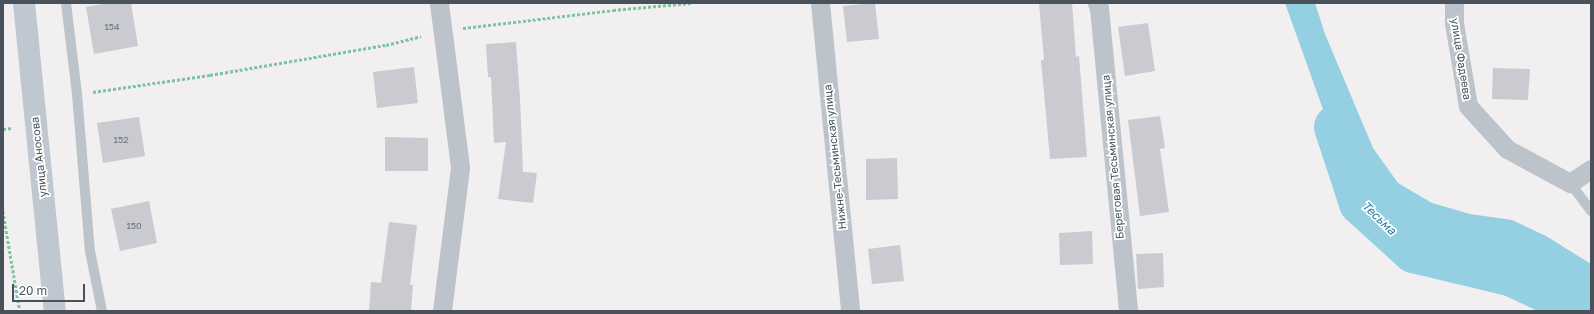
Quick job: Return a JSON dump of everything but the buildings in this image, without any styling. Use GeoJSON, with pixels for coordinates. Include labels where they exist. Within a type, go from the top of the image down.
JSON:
{"type":"FeatureCollection","features":[{"type":"Feature","properties":{"kind":"main road","name":"улица Аносова"},"geometry":{"type":"LineString","coordinates":[[24,3],[55,311]]}},
{"type":"Feature","properties":{"kind":"street"},"geometry":{"type":"LineString","coordinates":[[439,3],[460,168],[442,311]]}},
{"type":"Feature","properties":{"kind":"street","name":"Нижне-Тесьминская улица"},"geometry":{"type":"LineString","coordinates":[[820,3],[850,311]]}},
{"type":"Feature","properties":{"kind":"street","name":"Береговая Тесьминская улица"},"geometry":{"type":"LineString","coordinates":[[1097,3],[1099,8],[1128,311]]}},
{"type":"Feature","properties":{"kind":"street","name":"улица Фадеева"},"geometry":{"type":"LineString","coordinates":[[1454,3],[1454,23],[1468,106],[1508,150],[1570,183]]}},
{"type":"Feature","properties":{"kind":"street"},"geometry":{"type":"LineString","coordinates":[[1570,183],[1591,169]]}},
{"type":"Feature","properties":{"kind":"lane"},"geometry":{"type":"LineString","coordinates":[[66,3],[77,94],[90,251],[102,311]]}},
{"type":"Feature","properties":{"kind":"lane"},"geometry":{"type":"LineString","coordinates":[[1570,183],[1591,211]]}},
{"type":"Feature","properties":{"kind":"path"},"geometry":{"type":"LineString","coordinates":[[77,94],[210,75],[386,45],[443,30],[613,10],[691,3]]}},
{"type":"Feature","properties":{"kind":"path"},"geometry":{"type":"LineString","coordinates":[[3,211],[20,311]]}},
{"type":"Feature","properties":{"kind":"water"},"geometry":{"type":"Polygon","coordinates":[[[1285,3],[1315,3],[1325,34],[1373,148],[1398,183],[1432,203],[1470,214],[1512,220],[1546,236],[1591,264],[1591,310],[1517,278],[1460,259],[1424,258],[1381,222],[1360,193],[1339,154],[1285,3]]]}},
{"type":"Feature","properties":{"kind":"waterway","name":"Тесьма"},"geometry":{"type":"LineString","coordinates":[[1336,127],[1361,203],[1414,251],[1513,275],[1589,311]]}}]}
